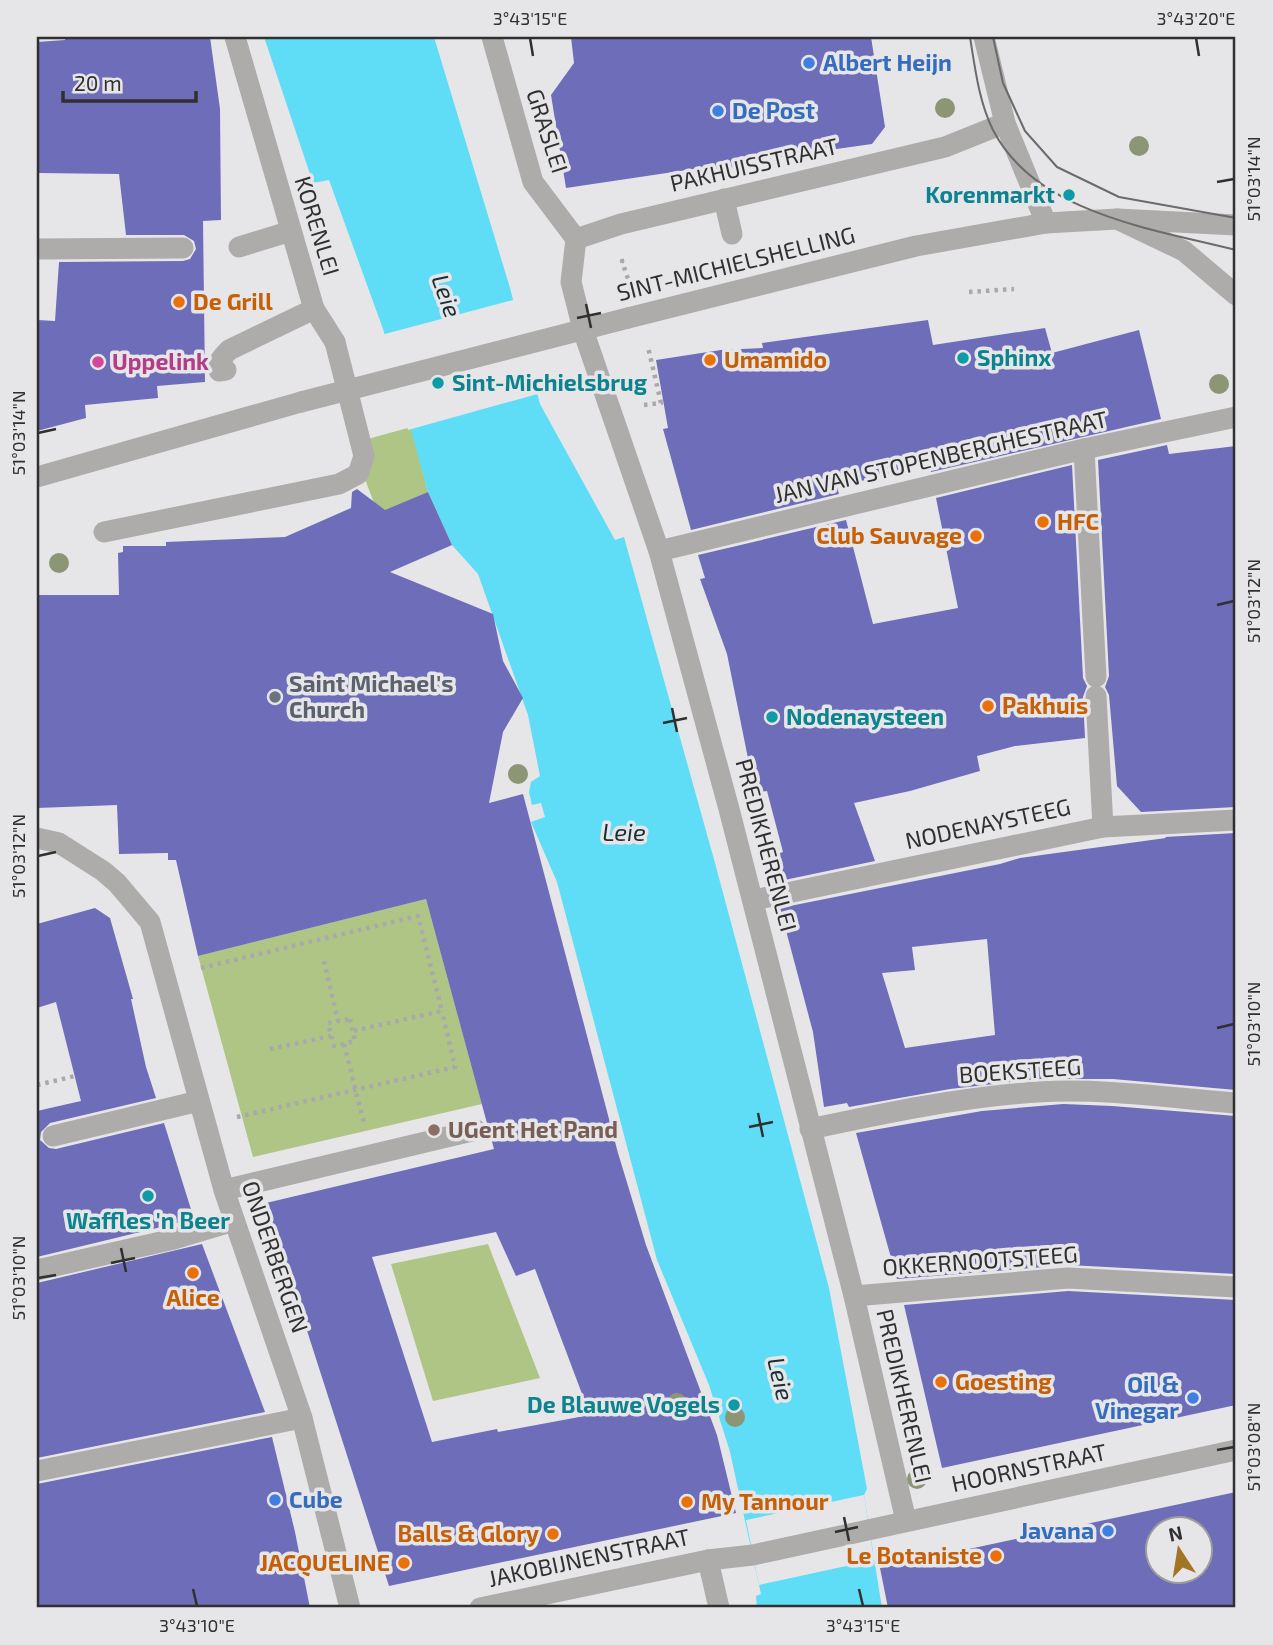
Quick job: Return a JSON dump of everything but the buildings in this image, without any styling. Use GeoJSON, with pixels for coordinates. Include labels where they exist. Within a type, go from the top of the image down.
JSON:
{"type":"FeatureCollection","features":[{"type":"Feature","properties":{"kind":"street","name":"KORENLEI"},"geometry":{"type":"LineString","coordinates":[[226,370],[219,372],[218,366],[220,359],[229,350],[314,309],[235,37]]}},
{"type":"Feature","properties":{"kind":"street","name":"GRASLEI"},"geometry":{"type":"LineString","coordinates":[[492,37],[533,181],[576,239]]}},
{"type":"Feature","properties":{"kind":"street"},"geometry":{"type":"LineString","coordinates":[[984,37],[1004,123],[1046,223],[1117,219],[1236,225]]}},
{"type":"Feature","properties":{"kind":"street","name":"PAKHUISSTRAAT"},"geometry":{"type":"LineString","coordinates":[[576,239],[621,224],[945,147],[1004,123]]}},
{"type":"Feature","properties":{"kind":"street"},"geometry":{"type":"LineString","coordinates":[[724,200],[732,234]]}},
{"type":"Feature","properties":{"kind":"street"},"geometry":{"type":"LineString","coordinates":[[1117,219],[1184,251],[1236,295]]}},
{"type":"Feature","properties":{"kind":"street","name":"SINT-MICHIELSHELLING"},"geometry":{"type":"LineString","coordinates":[[37,477],[301,402],[634,316],[916,246],[1046,223]]}},
{"type":"Feature","properties":{"kind":"street"},"geometry":{"type":"LineString","coordinates":[[239,247],[291,232]]}},
{"type":"Feature","properties":{"kind":"street","name":"PREDIKHERENLEI"},"geometry":{"type":"LineString","coordinates":[[576,239],[571,282],[584,333],[659,551],[754,900],[854,1296],[906,1521]]}},
{"type":"Feature","properties":{"kind":"street"},"geometry":{"type":"LineString","coordinates":[[37,249],[183,248]]}},
{"type":"Feature","properties":{"kind":"street"},"geometry":{"type":"LineString","coordinates":[[104,532],[339,484],[358,474],[364,456],[335,342],[314,309]]}},
{"type":"Feature","properties":{"kind":"street","name":"JAN VAN STOPENBERGHESTRAAT"},"geometry":{"type":"LineString","coordinates":[[659,551],[1084,449],[1236,417]]}},
{"type":"Feature","properties":{"kind":"street"},"geometry":{"type":"LineString","coordinates":[[1084,449],[1103,827]]}},
{"type":"Feature","properties":{"kind":"street","name":"NODENAYSTEEG"},"geometry":{"type":"LineString","coordinates":[[754,900],[1103,827],[1236,820]]}},
{"type":"Feature","properties":{"kind":"street","name":"ONDERBERGEN"},"geometry":{"type":"LineString","coordinates":[[37,838],[59,843],[103,871],[117,883],[150,922],[224,1190],[302,1418],[350,1608]]}},
{"type":"Feature","properties":{"kind":"street","name":"BOEKSTEEG"},"geometry":{"type":"LineString","coordinates":[[810,1129],[903,1109],[1039,1092],[1113,1092],[1236,1104]]}},
{"type":"Feature","properties":{"kind":"street"},"geometry":{"type":"LineString","coordinates":[[53,1136],[200,1101]]}},
{"type":"Feature","properties":{"kind":"street"},"geometry":{"type":"LineString","coordinates":[[224,1190],[476,1130]]}},
{"type":"Feature","properties":{"kind":"street"},"geometry":{"type":"LineString","coordinates":[[37,1270],[174,1239],[234,1220]]}},
{"type":"Feature","properties":{"kind":"street","name":"OKKERNOOTSTEEG"},"geometry":{"type":"LineString","coordinates":[[854,1296],[1068,1278],[1236,1287]]}},
{"type":"Feature","properties":{"kind":"street"},"geometry":{"type":"LineString","coordinates":[[37,1471],[302,1418]]}},
{"type":"Feature","properties":{"kind":"street","name":"HOORNSTRAAT"},"geometry":{"type":"LineString","coordinates":[[708,1560],[753,1555],[1236,1450]]}},
{"type":"Feature","properties":{"kind":"street"},"geometry":{"type":"LineString","coordinates":[[708,1560],[719,1608]]}},
{"type":"Feature","properties":{"kind":"street","name":"JAKOBIJNENSTRAAT"},"geometry":{"type":"LineString","coordinates":[[480,1608],[708,1560]]}},
{"type":"Feature","properties":{"kind":"path"},"geometry":{"type":"LineString","coordinates":[[627,277],[622,261],[635,258]]}},
{"type":"Feature","properties":{"kind":"path"},"geometry":{"type":"LineString","coordinates":[[968,292],[1014,289]]}},
{"type":"Feature","properties":{"kind":"path"},"geometry":{"type":"LineString","coordinates":[[634,316],[661,403]]}},
{"type":"Feature","properties":{"kind":"path"},"geometry":{"type":"LineString","coordinates":[[201,968],[418,916],[455,1067],[206,1124]]}},
{"type":"Feature","properties":{"kind":"path"},"geometry":{"type":"LineString","coordinates":[[324,961],[338,1021]]}},
{"type":"Feature","properties":{"kind":"path"},"geometry":{"type":"LineString","coordinates":[[353,1031],[442,1011]]}},
{"type":"Feature","properties":{"kind":"path"},"geometry":{"type":"LineString","coordinates":[[350,1019],[355,1041],[334,1046],[328,1023],[338,1021],[350,1019]]}},
{"type":"Feature","properties":{"kind":"path"},"geometry":{"type":"LineString","coordinates":[[270,1049],[331,1036]]}},
{"type":"Feature","properties":{"kind":"path"},"geometry":{"type":"LineString","coordinates":[[344,1044],[372,1155]]}},
{"type":"Feature","properties":{"kind":"path"},"geometry":{"type":"LineString","coordinates":[[37,1085],[75,1076]]}},
{"type":"Feature","properties":{"kind":"green space"},"geometry":{"type":"Polygon","coordinates":[[[411,427],[428,492],[378,514],[365,479],[368,439],[411,427]]]}},
{"type":"Feature","properties":{"kind":"green space"},"geometry":{"type":"Polygon","coordinates":[[[426,899],[482,1104],[253,1157],[198,956],[426,899]]]}},
{"type":"Feature","properties":{"kind":"green space"},"geometry":{"type":"Polygon","coordinates":[[[488,1244],[540,1378],[433,1401],[391,1264],[488,1244]]]}},
{"type":"Feature","properties":{"kind":"water","name":"Leie"},"geometry":{"type":"Polygon","coordinates":[[[264,37],[434,37],[510,288],[540,404],[615,540],[624,537],[829,1288],[867,1489],[864,1495],[882,1608],[757,1608],[756,1596],[761,1594],[730,1452],[709,1385],[657,1260],[557,882],[531,822],[545,817],[541,803],[532,805],[529,792],[531,782],[540,776],[528,715],[478,574],[452,545],[428,492],[383,329],[329,180],[313,183],[264,37]]]}},
{"type":"Feature","properties":{"kind":"pier"},"geometry":{"type":"Polygon","coordinates":[[[517,299],[541,393],[408,430],[381,335],[517,299]]]}},
{"type":"Feature","properties":{"kind":"pier"},"geometry":{"type":"Polygon","coordinates":[[[864,1495],[874,1560],[759,1585],[746,1520],[864,1495]]]}},
{"type":"Feature","properties":{"kind":"tram line"},"geometry":{"type":"LineString","coordinates":[[970,37],[981,96],[993,130],[1012,158],[1038,181],[1067,199],[1100,214],[1236,250]]}},
{"type":"Feature","properties":{"kind":"tram line"},"geometry":{"type":"LineString","coordinates":[[993,37],[1003,83],[1025,131],[1057,167],[1119,197],[1236,218]]}},
{"type":"Feature","properties":{"kind":"place","name":"Albert Heijn"},"geometry":{"type":"Point","coordinates":[809,63]}},
{"type":"Feature","properties":{"kind":"place","name":"De Post"},"geometry":{"type":"Point","coordinates":[718,111]}},
{"type":"Feature","properties":{"kind":"place","name":"Korenmarkt"},"geometry":{"type":"Point","coordinates":[1069,195]}},
{"type":"Feature","properties":{"kind":"place","name":"De Grill"},"geometry":{"type":"Point","coordinates":[179,302]}},
{"type":"Feature","properties":{"kind":"place","name":"Sphinx"},"geometry":{"type":"Point","coordinates":[963,358]}},
{"type":"Feature","properties":{"kind":"place","name":"Umamido"},"geometry":{"type":"Point","coordinates":[710,360]}},
{"type":"Feature","properties":{"kind":"place","name":"Uppelink"},"geometry":{"type":"Point","coordinates":[98,362]}},
{"type":"Feature","properties":{"kind":"place","name":"Sint-Michielsbrug"},"geometry":{"type":"Point","coordinates":[438,383]}},
{"type":"Feature","properties":{"kind":"place","name":"HFC"},"geometry":{"type":"Point","coordinates":[1043,522]}},
{"type":"Feature","properties":{"kind":"place","name":"Club Sauvage"},"geometry":{"type":"Point","coordinates":[976,536]}},
{"type":"Feature","properties":{"kind":"place","name":"Saint Michael's Church"},"geometry":{"type":"Point","coordinates":[275,697]}},
{"type":"Feature","properties":{"kind":"place","name":"Pakhuis"},"geometry":{"type":"Point","coordinates":[988,706]}},
{"type":"Feature","properties":{"kind":"place","name":"Nodenaysteen"},"geometry":{"type":"Point","coordinates":[772,717]}},
{"type":"Feature","properties":{"kind":"place","name":"UGent Het Pand"},"geometry":{"type":"Point","coordinates":[434,1130]}},
{"type":"Feature","properties":{"kind":"place","name":"Waffles 'n Beer"},"geometry":{"type":"Point","coordinates":[148,1196]}},
{"type":"Feature","properties":{"kind":"place","name":"Alice"},"geometry":{"type":"Point","coordinates":[193,1273]}},
{"type":"Feature","properties":{"kind":"place","name":"Goesting"},"geometry":{"type":"Point","coordinates":[941,1382]}},
{"type":"Feature","properties":{"kind":"place","name":"Oil & Vinegar"},"geometry":{"type":"Point","coordinates":[1193,1398]}},
{"type":"Feature","properties":{"kind":"place","name":"De Blauwe Vogels"},"geometry":{"type":"Point","coordinates":[734,1405]}},
{"type":"Feature","properties":{"kind":"place","name":"Cube"},"geometry":{"type":"Point","coordinates":[275,1500]}},
{"type":"Feature","properties":{"kind":"place","name":"My Tannour"},"geometry":{"type":"Point","coordinates":[687,1502]}},
{"type":"Feature","properties":{"kind":"place","name":"Javana"},"geometry":{"type":"Point","coordinates":[1108,1531]}},
{"type":"Feature","properties":{"kind":"place","name":"Balls & Glory"},"geometry":{"type":"Point","coordinates":[553,1534]}},
{"type":"Feature","properties":{"kind":"place","name":"Le Botaniste"},"geometry":{"type":"Point","coordinates":[996,1556]}},
{"type":"Feature","properties":{"kind":"place","name":"JACQUELINE"},"geometry":{"type":"Point","coordinates":[404,1563]}}]}
